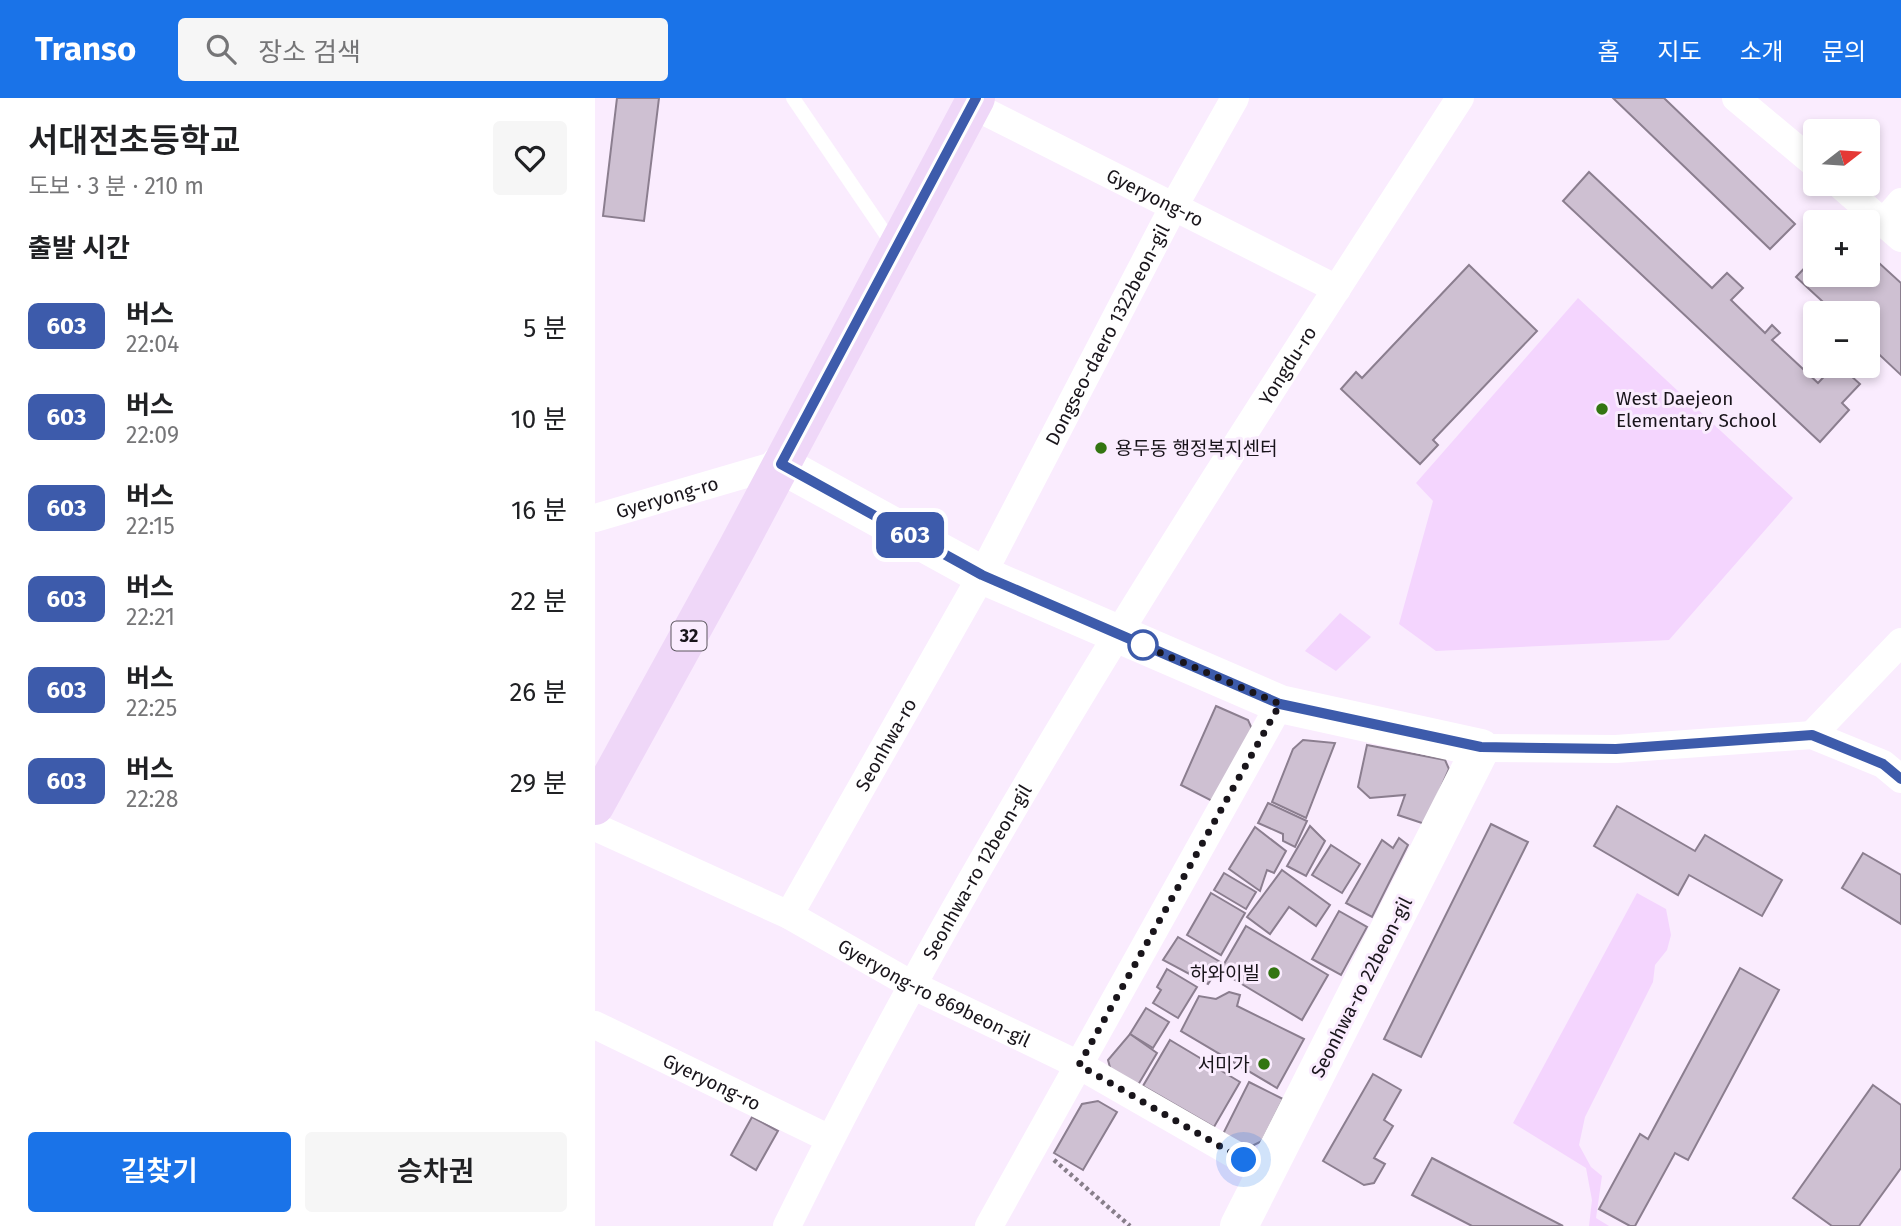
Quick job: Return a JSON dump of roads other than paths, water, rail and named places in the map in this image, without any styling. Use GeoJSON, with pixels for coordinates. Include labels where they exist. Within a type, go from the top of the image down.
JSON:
{"type":"FeatureCollection","features":[{"type":"Feature","properties":{"kind":"main road","name":"Gyeryong-ro"},"geometry":{"type":"LineString","coordinates":[[595,806],[974,102]]}},
{"type":"Feature","properties":{"kind":"main road"},"geometry":{"type":"LineString","coordinates":[[781,464],[982,575],[1280,704],[1481,747]]}},
{"type":"Feature","properties":{"kind":"main road","name":"Seonhwa-ro 22beon-gil"},"geometry":{"type":"LineString","coordinates":[[1239,1226],[1481,747]]}},
{"type":"Feature","properties":{"kind":"street","name":"Dongseo-daero 1322beon-gil"},"geometry":{"type":"LineString","coordinates":[[982,575],[1174,206],[1235,98]]}},
{"type":"Feature","properties":{"kind":"street","name":"Yongdu-ro"},"geometry":{"type":"LineString","coordinates":[[1116,634],[1460,98]]}},
{"type":"Feature","properties":{"kind":"street"},"geometry":{"type":"LineString","coordinates":[[1737,98],[1803,154]]}},
{"type":"Feature","properties":{"kind":"street","name":"Gyeryong-ro"},"geometry":{"type":"LineString","coordinates":[[974,102],[1337,289]]}},
{"type":"Feature","properties":{"kind":"street"},"geometry":{"type":"LineString","coordinates":[[1857,196],[1895,221]]}},
{"type":"Feature","properties":{"kind":"street","name":"Gyeryong-ro"},"geometry":{"type":"LineString","coordinates":[[595,518],[781,464]]}},
{"type":"Feature","properties":{"kind":"street","name":"Seonhwa-ro"},"geometry":{"type":"LineString","coordinates":[[789,915],[982,575]]}},
{"type":"Feature","properties":{"kind":"street","name":"Seonhwa-ro 12beon-gil"},"geometry":{"type":"LineString","coordinates":[[787,1226],[912,985],[1116,634]]}},
{"type":"Feature","properties":{"kind":"street"},"geometry":{"type":"LineString","coordinates":[[1812,735],[1901,642]]}},
{"type":"Feature","properties":{"kind":"street"},"geometry":{"type":"LineString","coordinates":[[989,1226],[1280,704]]}},
{"type":"Feature","properties":{"kind":"street"},"geometry":{"type":"LineString","coordinates":[[1481,747],[1616,749],[1812,735],[1883,764],[1901,779]]}},
{"type":"Feature","properties":{"kind":"street","name":"Gyeryong-ro 869beon-gil"},"geometry":{"type":"LineString","coordinates":[[595,827],[789,915],[912,985],[1079,1065],[1267,1174]]}},
{"type":"Feature","properties":{"kind":"street","name":"Gyeryong-ro"},"geometry":{"type":"LineString","coordinates":[[595,1024],[830,1139]]}},
{"type":"Feature","properties":{"kind":"lane"},"geometry":{"type":"LineString","coordinates":[[793,98],[895,249]]}},
{"type":"Feature","properties":{"kind":"place","name":"West Daejeon Elementary School"},"geometry":{"type":"Point","coordinates":[1602,409]}},
{"type":"Feature","properties":{"kind":"place","name":"용두동 행정복지센터"},"geometry":{"type":"Point","coordinates":[1101,448]}},
{"type":"Feature","properties":{"kind":"place","name":"하와이빌"},"geometry":{"type":"Point","coordinates":[1274,973]}},
{"type":"Feature","properties":{"kind":"place","name":"서미가"},"geometry":{"type":"Point","coordinates":[1264,1064]}}]}
